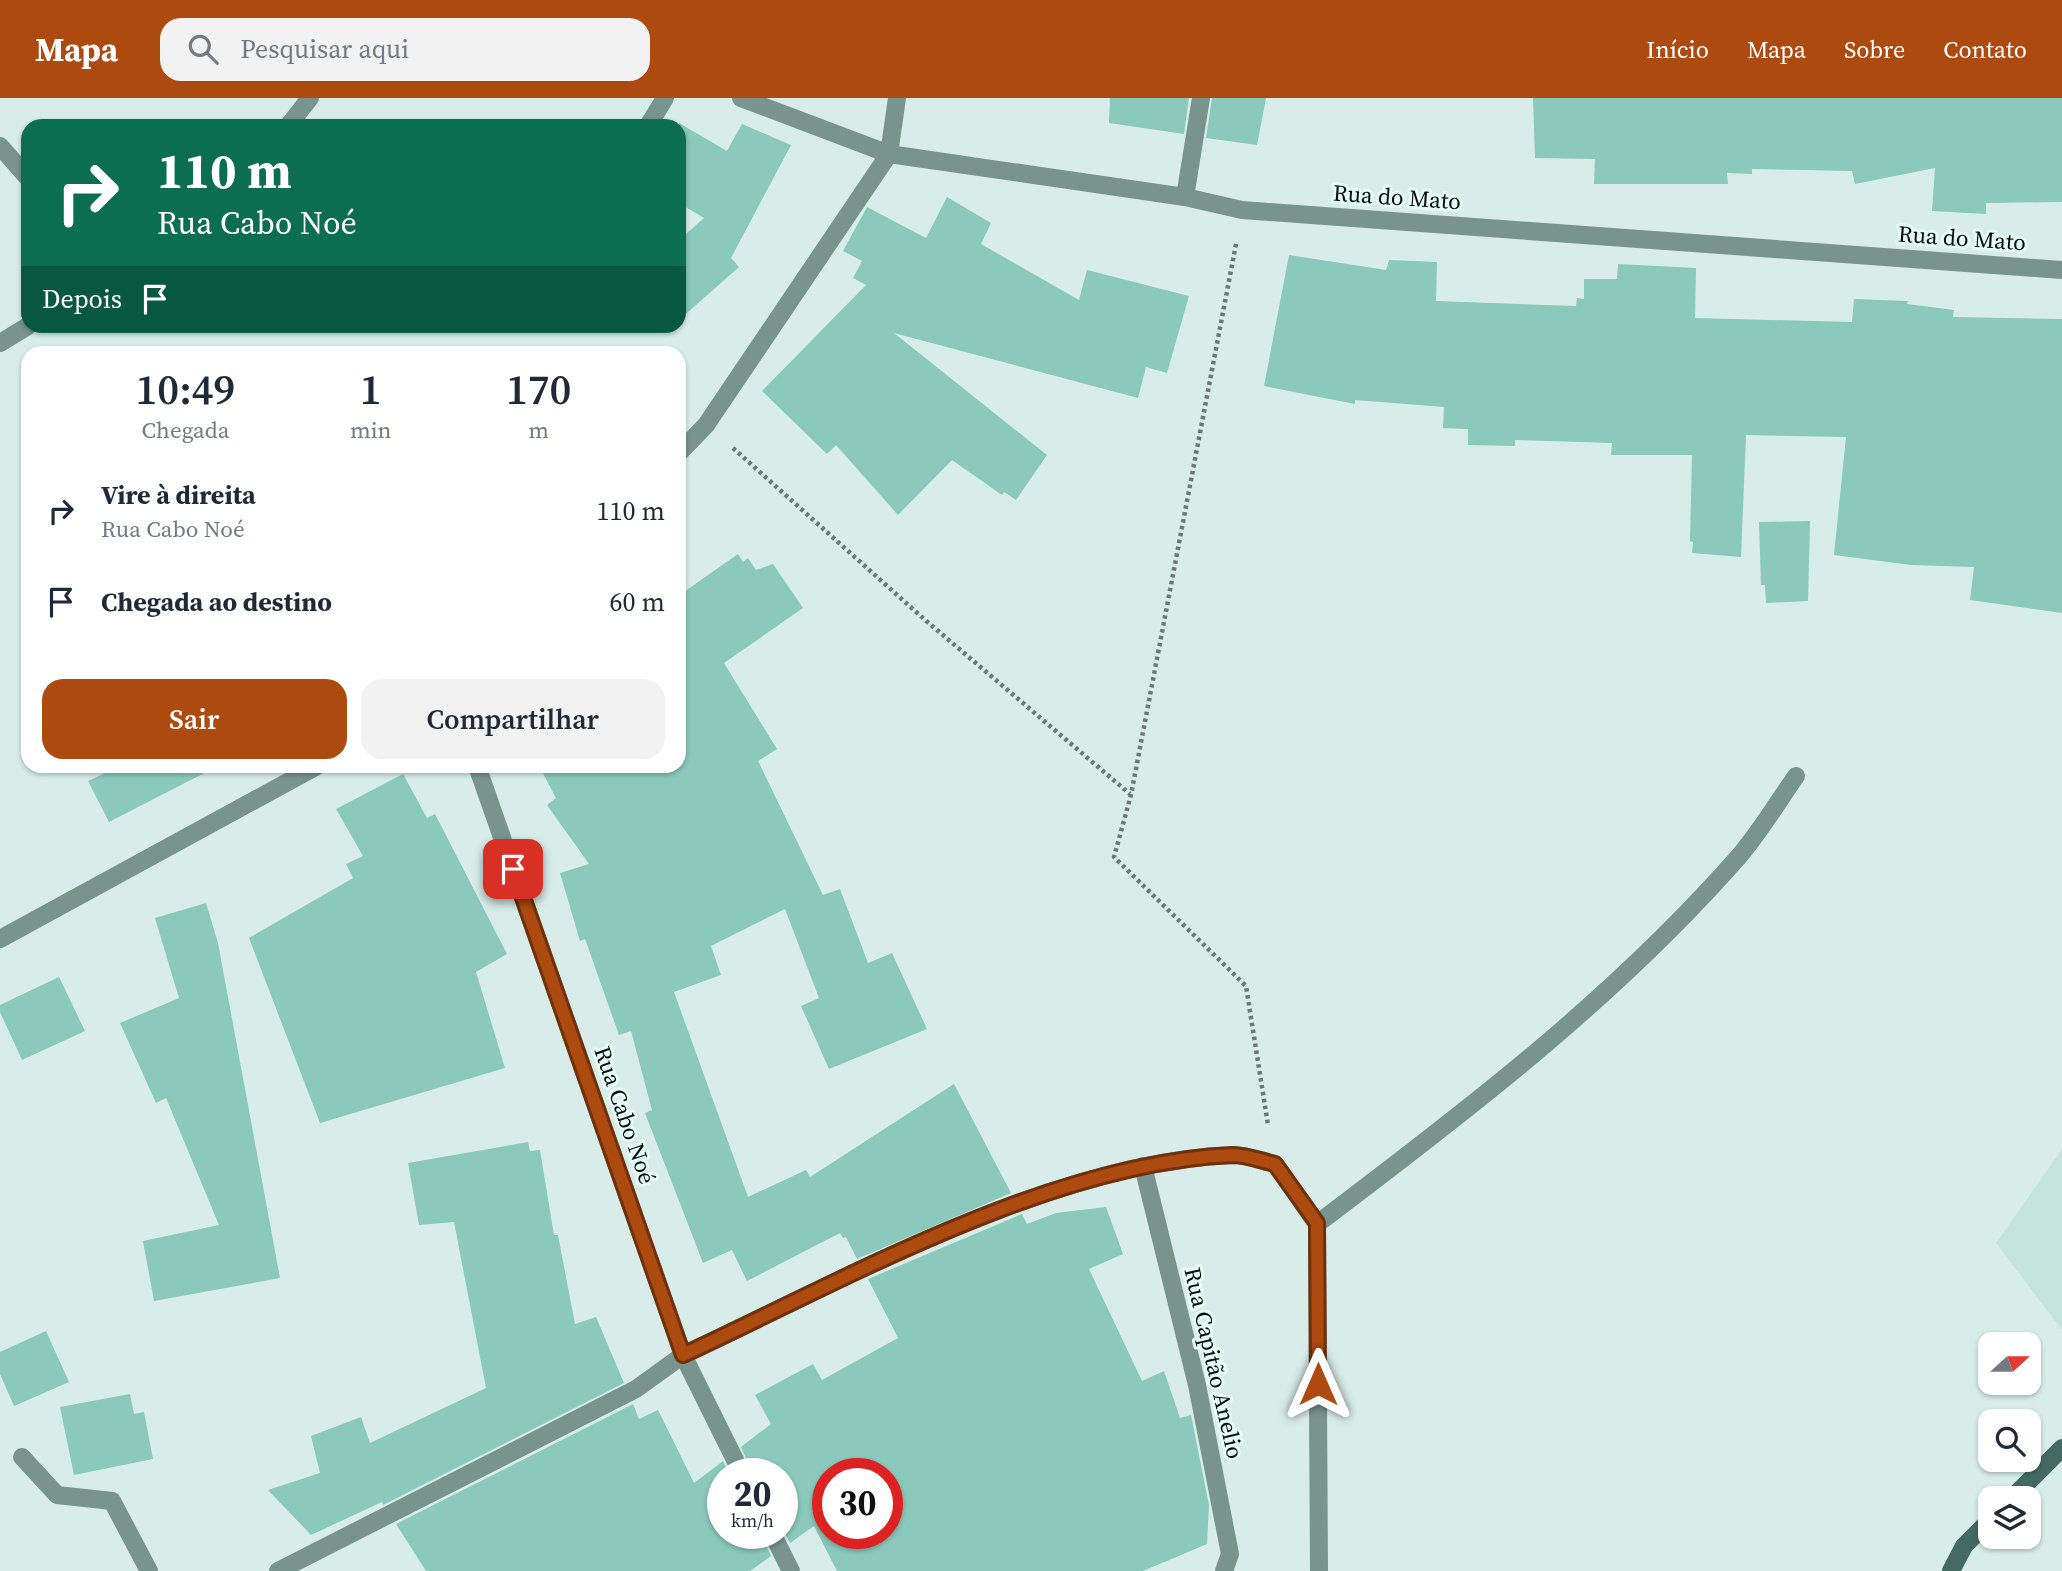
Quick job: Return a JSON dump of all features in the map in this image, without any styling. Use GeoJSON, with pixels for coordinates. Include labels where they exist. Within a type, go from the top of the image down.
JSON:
{"type":"FeatureCollection","features":[{"type":"Feature","properties":{"kind":"street"},"geometry":{"type":"LineString","coordinates":[[294,119],[310,98]]}},
{"type":"Feature","properties":{"kind":"street"},"geometry":{"type":"LineString","coordinates":[[652,119],[665,98]]}},
{"type":"Feature","properties":{"kind":"street","name":"Rua do Mato"},"geometry":{"type":"LineString","coordinates":[[741,98],[889,154],[1185,197],[1242,210],[2062,270]]}},
{"type":"Feature","properties":{"kind":"street"},"geometry":{"type":"LineString","coordinates":[[686,446],[706,425],[889,154],[897,98]]}},
{"type":"Feature","properties":{"kind":"street"},"geometry":{"type":"LineString","coordinates":[[1185,197],[1201,98]]}},
{"type":"Feature","properties":{"kind":"street"},"geometry":{"type":"LineString","coordinates":[[0,146],[21,170]]}},
{"type":"Feature","properties":{"kind":"street"},"geometry":{"type":"LineString","coordinates":[[0,343],[21,331]]}},
{"type":"Feature","properties":{"kind":"street"},"geometry":{"type":"LineString","coordinates":[[0,939],[304,773]]}},
{"type":"Feature","properties":{"kind":"street","name":"Rua Cabo Noé"},"geometry":{"type":"LineString","coordinates":[[479,773],[683,1355],[734,1458]]}},
{"type":"Feature","properties":{"kind":"street"},"geometry":{"type":"LineString","coordinates":[[1317,1223],[1464,1113],[1593,1006],[1742,853],[1796,776]]}},
{"type":"Feature","properties":{"kind":"street"},"geometry":{"type":"LineString","coordinates":[[278,1571],[636,1389],[683,1355],[919,1245],[1042,1195],[1143,1166],[1236,1155],[1275,1164],[1317,1223],[1319,1571]]}},
{"type":"Feature","properties":{"kind":"street","name":"Rua Capitão Anelio"},"geometry":{"type":"LineString","coordinates":[[1143,1166],[1197,1385],[1230,1554],[1224,1571]]}},
{"type":"Feature","properties":{"kind":"street"},"geometry":{"type":"LineString","coordinates":[[2024,1486],[2062,1448]]}},
{"type":"Feature","properties":{"kind":"street"},"geometry":{"type":"LineString","coordinates":[[22,1457],[57,1494],[113,1501],[149,1571]]}},
{"type":"Feature","properties":{"kind":"street"},"geometry":{"type":"LineString","coordinates":[[1951,1571],[1964,1546],[1978,1532]]}},
{"type":"Feature","properties":{"kind":"street"},"geometry":{"type":"LineString","coordinates":[[780,1549],[791,1571]]}},
{"type":"Feature","properties":{"kind":"path"},"geometry":{"type":"LineString","coordinates":[[1242,210],[1131,794],[1114,857],[1246,986],[1275,1164]]}},
{"type":"Feature","properties":{"kind":"path"},"geometry":{"type":"LineString","coordinates":[[706,425],[924,619],[1131,794]]}},
{"type":"Feature","properties":{"kind":"shaded area"},"geometry":{"type":"Polygon","coordinates":[[[2062,1149],[2062,1330],[1996,1243],[2062,1149]]]}},
{"type":"Feature","properties":{"kind":"building"},"geometry":{"type":"Polygon","coordinates":[[[1110,98],[1189,98],[1184,134],[1109,123],[1110,98]]]}},
{"type":"Feature","properties":{"kind":"building"},"geometry":{"type":"Polygon","coordinates":[[[1212,98],[1266,98],[1257,145],[1206,138],[1212,98]]]}},
{"type":"Feature","properties":{"kind":"building"},"geometry":{"type":"Polygon","coordinates":[[[1533,98],[2062,98],[2062,202],[1986,203],[1986,214],[1932,211],[1935,168],[1855,184],[1852,171],[1752,169],[1752,174],[1727,173],[1728,184],[1594,184],[1595,159],[1535,158],[1533,98]]]}},
{"type":"Feature","properties":{"kind":"building"},"geometry":{"type":"Polygon","coordinates":[[[742,124],[791,145],[731,258],[739,267],[686,314],[686,234],[704,218],[686,207],[686,127],[727,151],[742,124]]]}},
{"type":"Feature","properties":{"kind":"building"},"geometry":{"type":"Polygon","coordinates":[[[947,197],[991,223],[981,244],[1079,300],[1087,270],[1189,296],[1167,373],[1146,367],[1138,398],[894,333],[1047,455],[1016,500],[1004,492],[1002,495],[952,460],[898,515],[836,445],[827,454],[762,391],[866,285],[853,278],[862,261],[843,251],[867,207],[926,238],[947,197]]]}},
{"type":"Feature","properties":{"kind":"building"},"geometry":{"type":"Polygon","coordinates":[[[1289,255],[1386,270],[1389,260],[1437,262],[1436,301],[1576,306],[1577,298],[1584,299],[1584,279],[1617,279],[1618,264],[1696,268],[1695,318],[1852,322],[1854,299],[1908,301],[1907,304],[1954,310],[1953,317],[2062,319],[2062,613],[1970,600],[1974,567],[1911,565],[1834,555],[1846,437],[1746,435],[1741,557],[1692,553],[1692,455],[1611,455],[1612,443],[1515,440],[1515,446],[1468,445],[1468,429],[1443,428],[1444,407],[1355,400],[1355,404],[1264,386],[1289,255]]]}},
{"type":"Feature","properties":{"kind":"building"},"geometry":{"type":"Polygon","coordinates":[[[1810,521],[1808,601],[1766,603],[1765,585],[1761,585],[1759,522],[1810,521]]]}},
{"type":"Feature","properties":{"kind":"building"},"geometry":{"type":"Polygon","coordinates":[[[738,554],[743,562],[748,558],[756,570],[773,564],[803,608],[724,663],[777,749],[758,761],[823,895],[840,889],[868,963],[892,953],[927,1029],[829,1069],[801,1006],[819,998],[785,909],[711,946],[721,975],[674,992],[748,1197],[806,1170],[810,1177],[954,1084],[1011,1193],[857,1259],[846,1237],[843,1238],[840,1233],[747,1281],[732,1250],[703,1263],[645,1113],[652,1110],[631,1031],[619,1035],[585,939],[580,941],[560,873],[589,864],[547,805],[556,798],[543,773],[686,773],[686,590],[738,554]]]}},
{"type":"Feature","properties":{"kind":"building"},"geometry":{"type":"Polygon","coordinates":[[[105,773],[204,773],[109,822],[88,781],[105,773]]]}},
{"type":"Feature","properties":{"kind":"building"},"geometry":{"type":"Polygon","coordinates":[[[403,774],[427,818],[435,814],[507,954],[476,972],[505,1068],[320,1123],[249,938],[353,878],[346,864],[363,856],[336,809],[403,774]]]}},
{"type":"Feature","properties":{"kind":"building"},"geometry":{"type":"Polygon","coordinates":[[[206,903],[218,943],[280,1278],[154,1301],[143,1241],[219,1225],[166,1098],[156,1103],[120,1023],[179,998],[155,918],[206,903]]]}},
{"type":"Feature","properties":{"kind":"building"},"geometry":{"type":"Polygon","coordinates":[[[59,977],[85,1031],[22,1060],[0,1012],[0,1005],[59,977]]]}},
{"type":"Feature","properties":{"kind":"building"},"geometry":{"type":"Polygon","coordinates":[[[528,1142],[530,1151],[540,1150],[554,1235],[558,1235],[575,1324],[596,1317],[624,1383],[383,1505],[382,1502],[311,1535],[268,1490],[320,1473],[311,1436],[361,1417],[370,1443],[486,1388],[454,1222],[419,1225],[408,1163],[528,1142]]]}},
{"type":"Feature","properties":{"kind":"building"},"geometry":{"type":"Polygon","coordinates":[[[1106,1207],[1123,1254],[1089,1269],[1142,1381],[1164,1371],[1180,1418],[1191,1415],[1209,1505],[1207,1544],[1143,1571],[837,1571],[826,1549],[903,1549],[903,1458],[812,1458],[812,1527],[798,1537],[798,1458],[746,1458],[741,1447],[771,1424],[755,1395],[813,1364],[822,1380],[898,1338],[868,1279],[1022,1214],[1027,1224],[1056,1213],[1106,1207]]]}},
{"type":"Feature","properties":{"kind":"building"},"geometry":{"type":"Polygon","coordinates":[[[46,1331],[69,1382],[14,1406],[0,1374],[0,1352],[46,1331]]]}},
{"type":"Feature","properties":{"kind":"building"},"geometry":{"type":"Polygon","coordinates":[[[130,1394],[134,1414],[144,1412],[153,1459],[74,1475],[60,1407],[130,1394]]]}},
{"type":"Feature","properties":{"kind":"building"},"geometry":{"type":"Polygon","coordinates":[[[633,1404],[639,1419],[658,1410],[694,1483],[707,1473],[707,1549],[768,1549],[771,1556],[750,1571],[426,1571],[396,1524],[633,1404]]]}},
{"type":"Feature","properties":{"kind":"route"},"geometry":{"type":"LineString","coordinates":[[513,869],[683,1355],[919,1245],[1042,1195],[1143,1166],[1236,1155],[1275,1164],[1317,1223],[1318,1384]]}}]}
